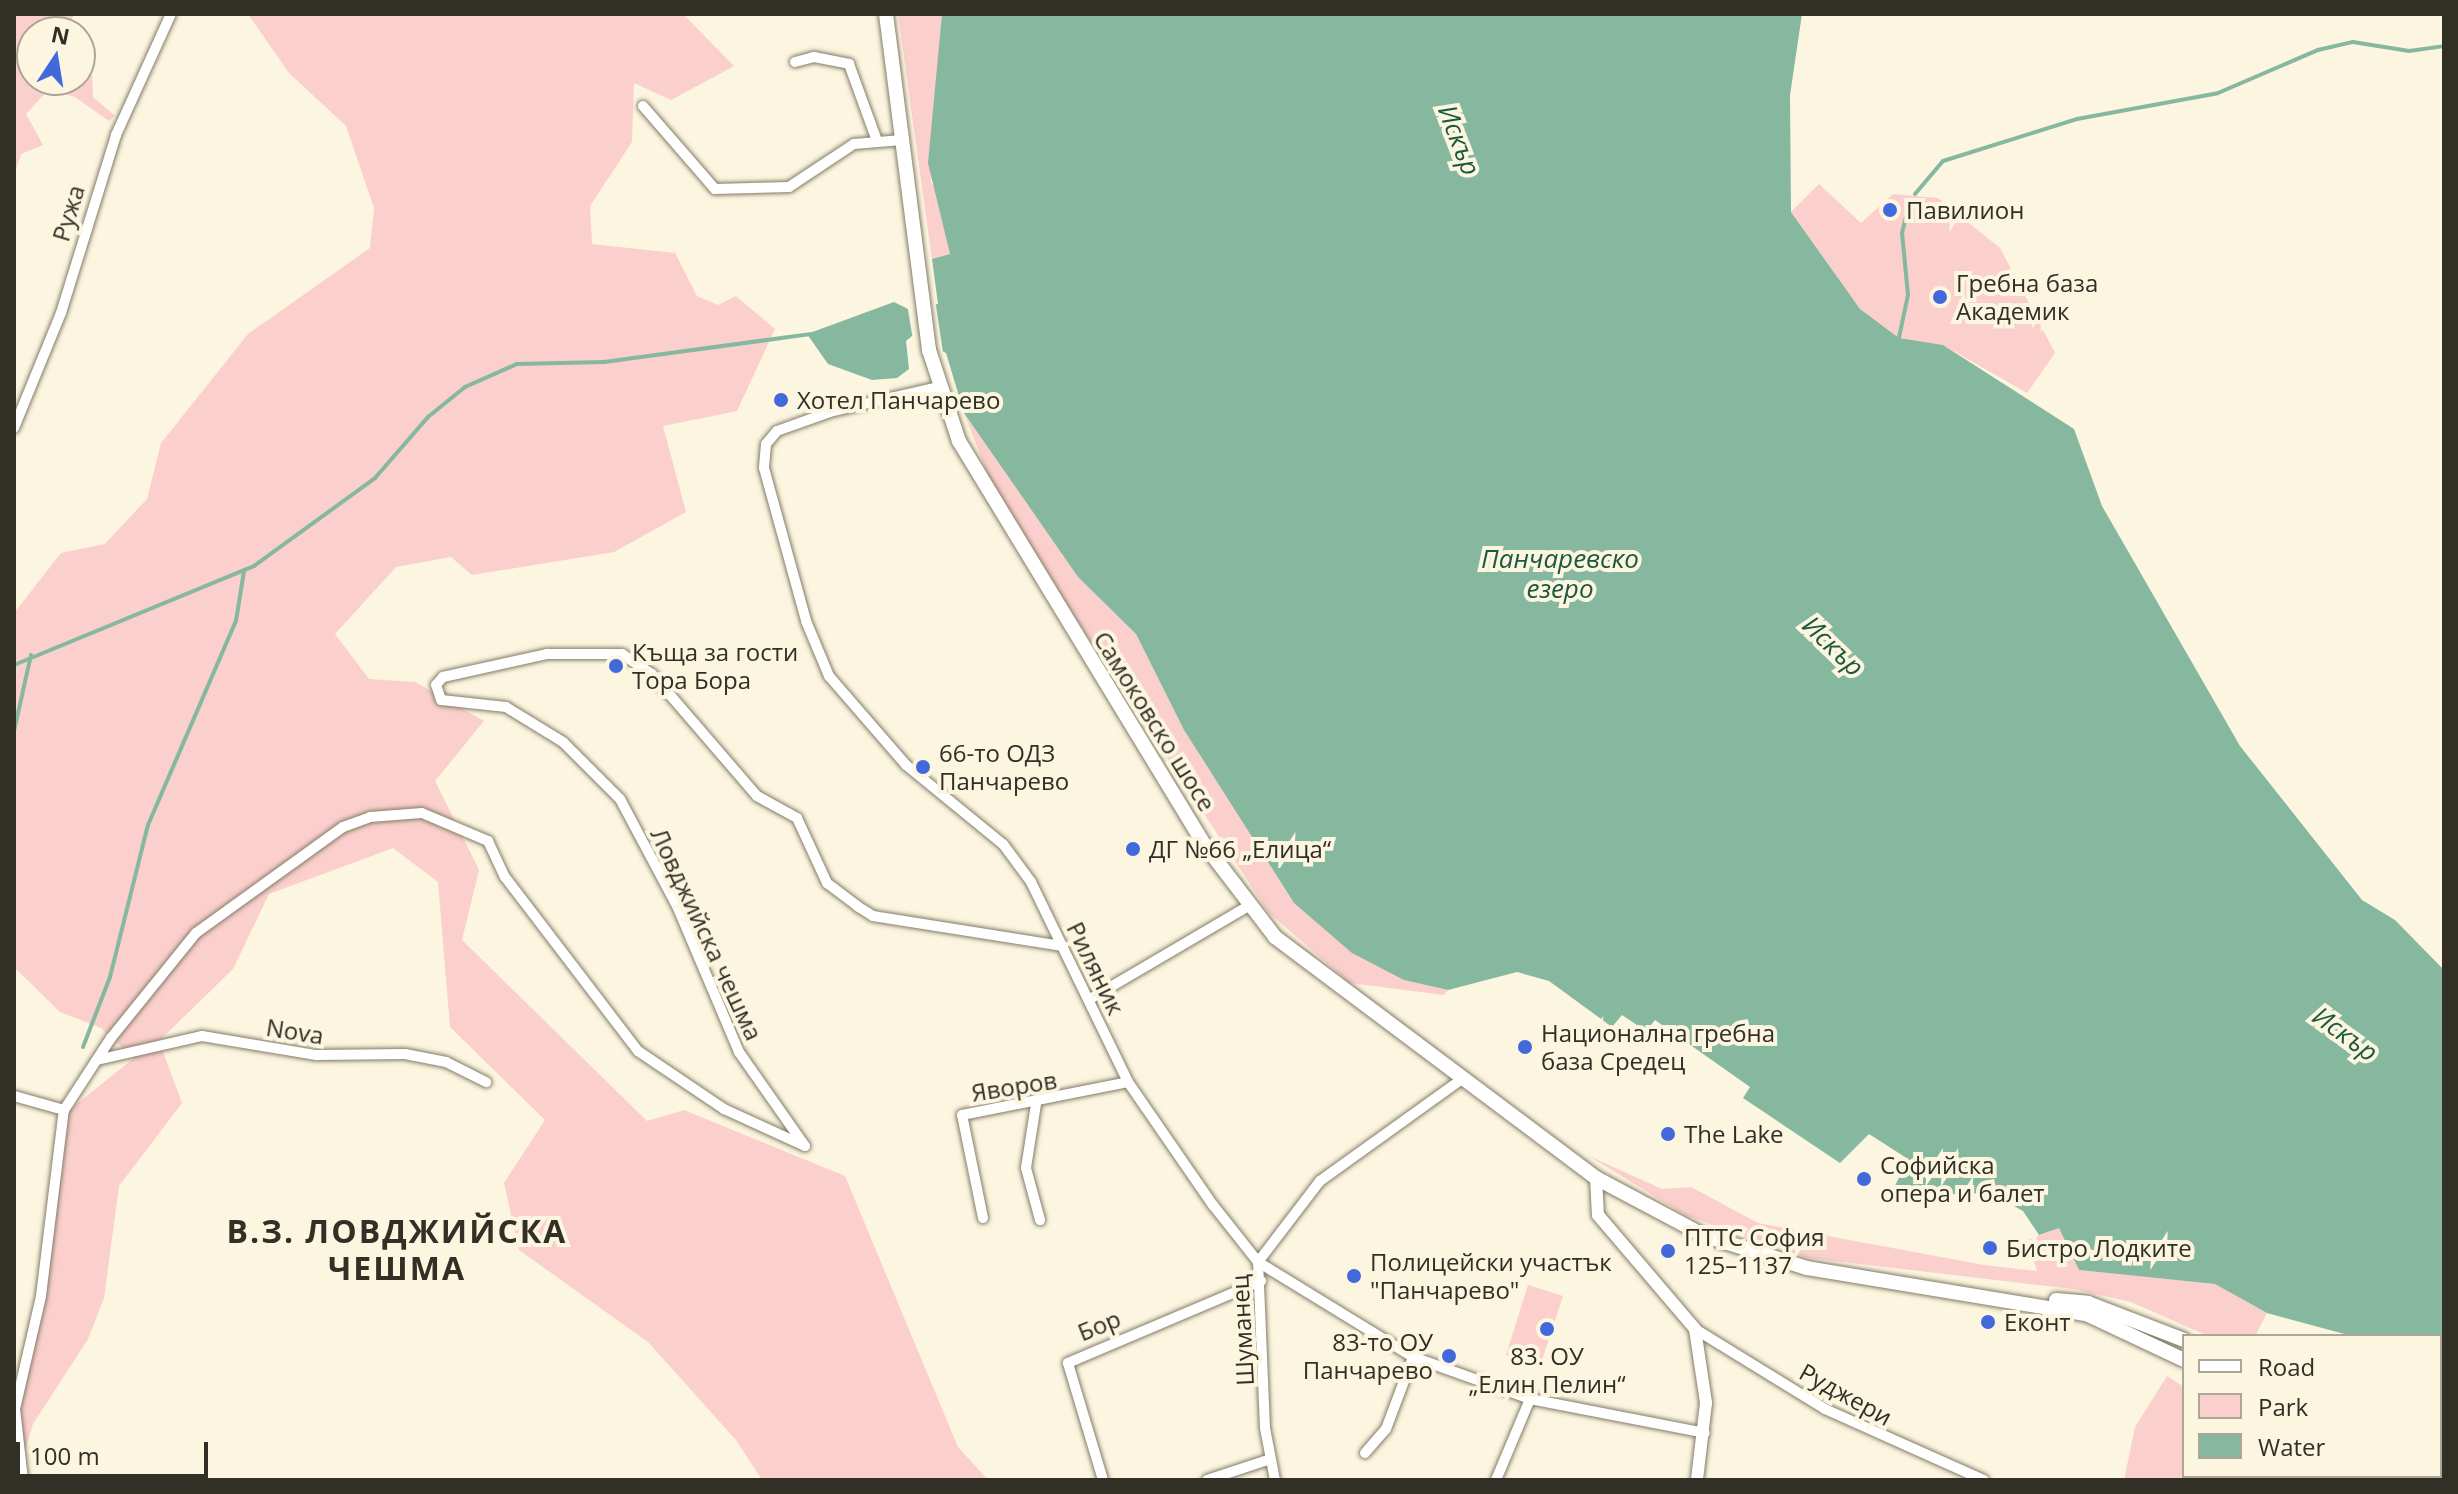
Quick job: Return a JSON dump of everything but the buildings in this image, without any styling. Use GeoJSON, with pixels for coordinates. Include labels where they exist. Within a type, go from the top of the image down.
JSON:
{"type":"FeatureCollection","features":[{"type":"Feature","properties":{"kind":"main road","name":"Самоковско шосе"},"geometry":{"type":"LineString","coordinates":[[886,14],[922,301],[938,387],[987,495],[1247,907],[1311,971],[1596,1178],[1746,1251],[1842,1275],[2088,1303],[2182,1339]]}},
{"type":"Feature","properties":{"kind":"main road","name":"Самоковско шосе"},"geometry":{"type":"LineString","coordinates":[[1990,1294],[2086,1314],[2182,1359]]}},
{"type":"Feature","properties":{"kind":"street","name":"Ружа"},"geometry":{"type":"LineString","coordinates":[[14,428],[61,313],[116,135],[171,14]]}},
{"type":"Feature","properties":{"kind":"street"},"geometry":{"type":"LineString","coordinates":[[795,62],[814,57],[849,64],[877,141]]}},
{"type":"Feature","properties":{"kind":"street"},"geometry":{"type":"LineString","coordinates":[[643,106],[715,189],[789,187],[838,152],[877,141],[902,140]]}},
{"type":"Feature","properties":{"kind":"street","name":"Риляник"},"geometry":{"type":"LineString","coordinates":[[938,387],[777,431],[766,444],[764,468],[806,621],[829,676],[906,765],[1003,844],[1063,946],[1128,1082],[1258,1262],[1413,1357],[1530,1399],[1705,1433]]}},
{"type":"Feature","properties":{"kind":"street","name":"Ловджийска чешма"},"geometry":{"type":"LineString","coordinates":[[97,1060],[196,933],[343,827],[381,815],[422,813],[488,841],[505,877],[638,1051],[798,1148],[805,1141],[739,1052],[678,908],[620,799],[563,742],[506,707],[441,700],[437,681],[547,654],[622,654],[652,674],[757,796],[797,818],[827,883],[873,916],[1063,946]]}},
{"type":"Feature","properties":{"kind":"street"},"geometry":{"type":"LineString","coordinates":[[1090,999],[1247,907]]}},
{"type":"Feature","properties":{"kind":"street","name":"Nova"},"geometry":{"type":"LineString","coordinates":[[97,1060],[202,1036],[316,1055],[405,1054],[446,1062],[486,1082]]}},
{"type":"Feature","properties":{"kind":"street"},"geometry":{"type":"LineString","coordinates":[[23,1480],[15,1409],[41,1296],[64,1110],[97,1060]]}},
{"type":"Feature","properties":{"kind":"street","name":"Шуманец"},"geometry":{"type":"LineString","coordinates":[[1275,1480],[1258,1262],[1320,1181],[1462,1079]]}},
{"type":"Feature","properties":{"kind":"street","name":"Яворов"},"geometry":{"type":"LineString","coordinates":[[983,1218],[958,1122],[962,1115],[1036,1104],[1128,1082]]}},
{"type":"Feature","properties":{"kind":"street"},"geometry":{"type":"LineString","coordinates":[[14,1096],[64,1110]]}},
{"type":"Feature","properties":{"kind":"street"},"geometry":{"type":"LineString","coordinates":[[1036,1104],[1026,1168],[1040,1220]]}},
{"type":"Feature","properties":{"kind":"street"},"geometry":{"type":"LineString","coordinates":[[1596,1178],[1598,1215],[1695,1329],[1705,1433],[1697,1480]]}},
{"type":"Feature","properties":{"kind":"street","name":"Бор"},"geometry":{"type":"LineString","coordinates":[[1103,1480],[1068,1363],[1261,1281]]}},
{"type":"Feature","properties":{"kind":"street","name":"Руджери"},"geometry":{"type":"LineString","coordinates":[[1695,1329],[1838,1415],[1984,1480]]}},
{"type":"Feature","properties":{"kind":"street"},"geometry":{"type":"LineString","coordinates":[[1365,1453],[1386,1429],[1413,1357]]}},
{"type":"Feature","properties":{"kind":"street"},"geometry":{"type":"LineString","coordinates":[[1496,1480],[1530,1399]]}},
{"type":"Feature","properties":{"kind":"street"},"geometry":{"type":"LineString","coordinates":[[1207,1480],[1271,1459]]}},
{"type":"Feature","properties":{"kind":"green space"},"geometry":{"type":"Polygon","coordinates":[[[14,14],[74,14],[16,16],[16,96],[42,96],[26,114],[43,145],[21,154],[14,175],[14,14]]]}},
{"type":"Feature","properties":{"kind":"green space"},"geometry":{"type":"Polygon","coordinates":[[[248,14],[683,14],[734,66],[671,100],[634,83],[632,142],[590,206],[592,244],[675,253],[697,296],[718,305],[736,296],[775,329],[737,411],[663,426],[686,512],[614,552],[472,575],[451,557],[396,567],[335,634],[369,679],[415,682],[484,721],[435,781],[479,870],[462,940],[647,1121],[684,1110],[845,1176],[958,1447],[988,1480],[762,1480],[736,1440],[648,1342],[519,1250],[504,1183],[545,1120],[450,1027],[438,882],[393,848],[269,894],[233,969],[159,1041],[182,1103],[119,1186],[104,1298],[88,1339],[33,1424],[23,1457],[20,1409],[68,1111],[134,1058],[101,1028],[60,1012],[14,967],[14,613],[61,553],[105,544],[147,499],[161,443],[248,334],[370,248],[374,208],[346,126],[289,73],[248,14]]]}},
{"type":"Feature","properties":{"kind":"green space"},"geometry":{"type":"Polygon","coordinates":[[[898,14],[942,14],[931,182],[940,196],[950,254],[932,259],[898,14]]]}},
{"type":"Feature","properties":{"kind":"green space"},"geometry":{"type":"Polygon","coordinates":[[[71,96],[93,96],[115,116],[109,121],[71,96]]]}},
{"type":"Feature","properties":{"kind":"green space","name":"Гребна база Академик"},"geometry":{"type":"Polygon","coordinates":[[[1819,184],[1861,223],[1893,194],[1938,198],[2000,248],[2055,353],[2027,393],[1943,345],[1899,338],[1860,309],[1791,212],[1819,184]]]}},
{"type":"Feature","properties":{"kind":"green space"},"geometry":{"type":"Polygon","coordinates":[[[964,413],[1078,577],[1136,634],[1184,730],[1294,903],[1404,980],[1448,990],[1444,995],[1350,983],[1269,913],[997,498],[964,413]]]}},
{"type":"Feature","properties":{"kind":"green space"},"geometry":{"type":"Polygon","coordinates":[[[1589,1156],[1662,1189],[1691,1187],[1758,1223],[1984,1265],[2037,1271],[2028,1240],[2059,1227],[2079,1270],[2215,1284],[2267,1313],[2256,1334],[2203,1334],[2131,1302],[2073,1289],[1808,1258],[1685,1215],[1589,1156]]]}},
{"type":"Feature","properties":{"kind":"green space"},"geometry":{"type":"Polygon","coordinates":[[[1528,1285],[1563,1296],[1540,1366],[1506,1355],[1528,1285]]]}},
{"type":"Feature","properties":{"kind":"green space"},"geometry":{"type":"Polygon","coordinates":[[[2167,1376],[2182,1386],[2182,1478],[2260,1480],[2124,1480],[2135,1427],[2167,1376]]]}},
{"type":"Feature","properties":{"kind":"water","name":"Панчаревско езеро"},"geometry":{"type":"Polygon","coordinates":[[[942,14],[1802,14],[1790,95],[1791,212],[1860,309],[1899,338],[1943,345],[2074,429],[2102,506],[2240,746],[2362,900],[2395,920],[2444,970],[2444,1386],[2442,1334],[2345,1334],[2267,1313],[2215,1284],[2079,1270],[2059,1228],[2039,1235],[2023,1211],[1990,1193],[1890,1196],[1908,1159],[1869,1134],[1840,1163],[1743,1098],[1750,1087],[1655,1020],[1646,1031],[1622,1015],[1612,1027],[1549,981],[1517,972],[1448,990],[1404,980],[1352,953],[1294,903],[1184,730],[1136,634],[1078,577],[964,413],[946,353],[912,336],[906,341],[909,369],[897,378],[872,380],[828,364],[807,334],[894,302],[908,309],[938,304],[932,259],[950,254],[928,163],[942,14]]]}},
{"type":"Feature","properties":{"kind":"pier"},"geometry":{"type":"Polygon","coordinates":[[[935,299],[944,359],[913,340],[907,304],[935,299]]]}},
{"type":"Feature","properties":{"kind":"waterway"},"geometry":{"type":"LineString","coordinates":[[1915,194],[1943,161],[2077,119],[2218,93],[2318,50],[2353,42],[2409,51],[2444,46]]}},
{"type":"Feature","properties":{"kind":"waterway"},"geometry":{"type":"LineString","coordinates":[[1898,342],[1908,295],[1902,233],[1909,204]]}},
{"type":"Feature","properties":{"kind":"waterway"},"geometry":{"type":"LineString","coordinates":[[14,665],[254,566],[375,478],[428,417],[465,387],[517,364],[604,362],[810,334]]}},
{"type":"Feature","properties":{"kind":"waterway"},"geometry":{"type":"LineString","coordinates":[[83,1047],[110,977],[148,825],[236,621],[244,571]]}},
{"type":"Feature","properties":{"kind":"waterway"},"geometry":{"type":"LineString","coordinates":[[14,731],[31,655]]}},
{"type":"Feature","properties":{"kind":"waterway"},"geometry":{"type":"LineString","coordinates":[[2439,1480],[2444,1477]]}},
{"type":"Feature","properties":{"kind":"place","name":"Павилион"},"geometry":{"type":"Point","coordinates":[1890,210]}},
{"type":"Feature","properties":{"kind":"place","name":"Гребна база Академик"},"geometry":{"type":"Point","coordinates":[1940,297]}},
{"type":"Feature","properties":{"kind":"place","name":"Хотел Панчарево"},"geometry":{"type":"Point","coordinates":[781,400]}},
{"type":"Feature","properties":{"kind":"place","name":"Къща за гости Тора Бора"},"geometry":{"type":"Point","coordinates":[616,666]}},
{"type":"Feature","properties":{"kind":"place","name":"66-то ОДЗ Панчарево"},"geometry":{"type":"Point","coordinates":[923,767]}},
{"type":"Feature","properties":{"kind":"place","name":"ДГ №66 „Елица“"},"geometry":{"type":"Point","coordinates":[1133,849]}},
{"type":"Feature","properties":{"kind":"place","name":"Национална гребна база Средец"},"geometry":{"type":"Point","coordinates":[1525,1047]}},
{"type":"Feature","properties":{"kind":"place","name":"The Lake"},"geometry":{"type":"Point","coordinates":[1668,1134]}},
{"type":"Feature","properties":{"kind":"place","name":"Софийска опера и балет"},"geometry":{"type":"Point","coordinates":[1864,1179]}},
{"type":"Feature","properties":{"kind":"place","name":"Бистро Лодките"},"geometry":{"type":"Point","coordinates":[1990,1248]}},
{"type":"Feature","properties":{"kind":"place","name":"ПТТС София 125–1137"},"geometry":{"type":"Point","coordinates":[1668,1251]}},
{"type":"Feature","properties":{"kind":"place","name":"Полицейски участък \"Панчарево\""},"geometry":{"type":"Point","coordinates":[1354,1276]}},
{"type":"Feature","properties":{"kind":"place","name":"Еконт"},"geometry":{"type":"Point","coordinates":[1988,1322]}},
{"type":"Feature","properties":{"kind":"place","name":"83. ОУ „Елин Пелин“"},"geometry":{"type":"Point","coordinates":[1547,1329]}},
{"type":"Feature","properties":{"kind":"place","name":"83-то ОУ Панчарево"},"geometry":{"type":"Point","coordinates":[1449,1356]}},
{"type":"Feature","properties":{"kind":"district","name":"В.З. ЛОВДЖИЙСКА ЧЕШМА"},"geometry":{"type":"Point","coordinates":[397,1250]}},
{"type":"Feature","properties":{"kind":"water label","name":"Искър"},"geometry":{"type":"Point","coordinates":[1459,140]}},
{"type":"Feature","properties":{"kind":"water label","name":"Искър"},"geometry":{"type":"Point","coordinates":[1833,646]}},
{"type":"Feature","properties":{"kind":"water label","name":"Искър"},"geometry":{"type":"Point","coordinates":[2345,1034]}}]}
